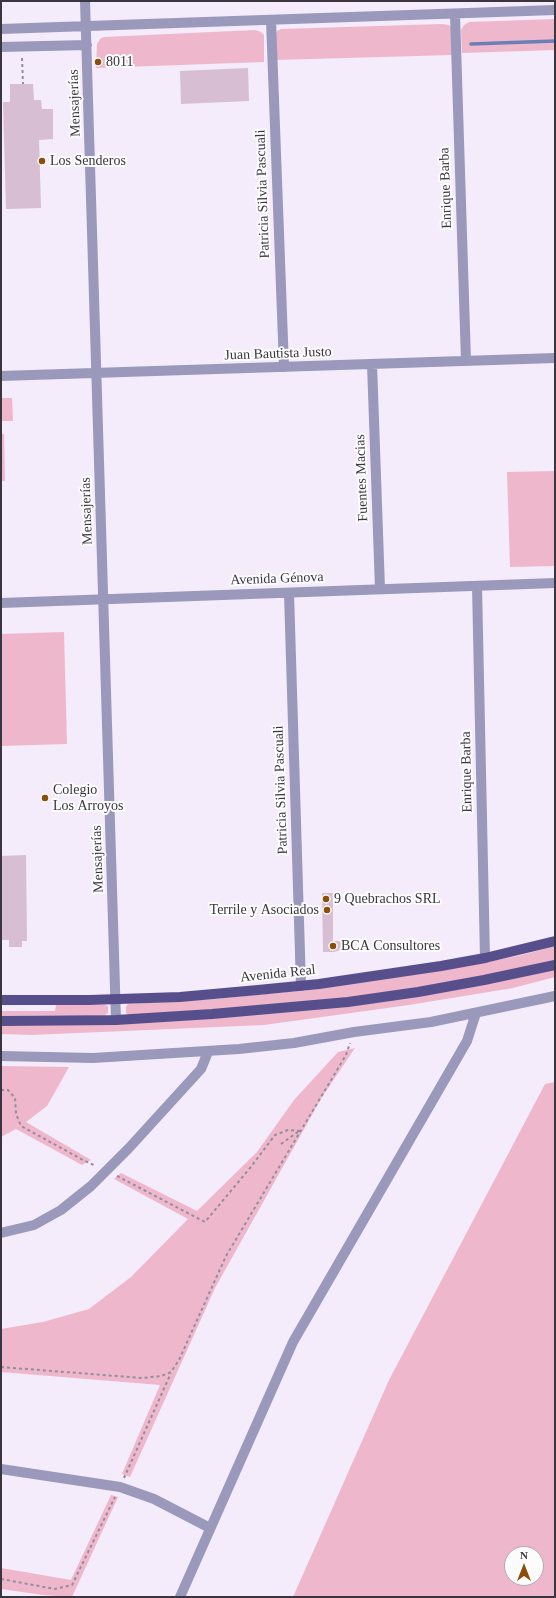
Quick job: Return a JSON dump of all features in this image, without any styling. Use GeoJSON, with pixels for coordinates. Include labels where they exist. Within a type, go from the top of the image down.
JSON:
{"type":"FeatureCollection","features":[{"type":"Feature","properties":{"kind":"main road","name":"Avenida Real"},"geometry":{"type":"LineString","coordinates":[[1,1000],[180,997],[301,986],[485,958],[555,941]]}},
{"type":"Feature","properties":{"kind":"main road"},"geometry":{"type":"LineString","coordinates":[[1,1021],[116,1020],[212,1014],[348,1002],[440,988],[555,965]]}},
{"type":"Feature","properties":{"kind":"street","name":"Mensajerías"},"geometry":{"type":"LineString","coordinates":[[86,1],[116,1020]]}},
{"type":"Feature","properties":{"kind":"street"},"geometry":{"type":"LineString","coordinates":[[1,29],[555,10]]}},
{"type":"Feature","properties":{"kind":"street","name":"Enrique Barba"},"geometry":{"type":"LineString","coordinates":[[455,14],[466,361]]}},
{"type":"Feature","properties":{"kind":"street","name":"Patricia Silvia Pascuali"},"geometry":{"type":"LineString","coordinates":[[270,20],[284,367]]}},
{"type":"Feature","properties":{"kind":"street"},"geometry":{"type":"LineString","coordinates":[[1,47],[87,45]]}},
{"type":"Feature","properties":{"kind":"street","name":"Juan Bautista Justo"},"geometry":{"type":"LineString","coordinates":[[1,376],[555,358]]}},
{"type":"Feature","properties":{"kind":"street","name":"Fuentes Macias"},"geometry":{"type":"LineString","coordinates":[[372,364],[380,589]]}},
{"type":"Feature","properties":{"kind":"street","name":"Avenida Génova"},"geometry":{"type":"LineString","coordinates":[[1,603],[555,583]]}},
{"type":"Feature","properties":{"kind":"street","name":"Enrique Barba"},"geometry":{"type":"LineString","coordinates":[[477,586],[485,958]]}},
{"type":"Feature","properties":{"kind":"street","name":"Patricia Silvia Pascuali"},"geometry":{"type":"LineString","coordinates":[[289,593],[301,986]]}},
{"type":"Feature","properties":{"kind":"street"},"geometry":{"type":"LineString","coordinates":[[1,1056],[93,1058],[208,1052],[294,1042],[354,1032],[431,1022],[555,996]]}},
{"type":"Feature","properties":{"kind":"street"},"geometry":{"type":"LineString","coordinates":[[180,1597],[293,1342],[467,1041],[476,1013]]}},
{"type":"Feature","properties":{"kind":"street"},"geometry":{"type":"LineString","coordinates":[[1,1234],[34,1225],[61,1210],[91,1186],[129,1148],[201,1069],[208,1052]]}},
{"type":"Feature","properties":{"kind":"street"},"geometry":{"type":"LineString","coordinates":[[1,1469],[120,1487],[154,1499],[210,1528]]}},
{"type":"Feature","properties":{"kind":"path"},"geometry":{"type":"LineString","coordinates":[[21,47],[23,84]]}},
{"type":"Feature","properties":{"kind":"path"},"geometry":{"type":"LineString","coordinates":[[1,1579],[56,1589],[72,1585],[120,1487],[226,1256],[346,1055],[354,1032]]}},
{"type":"Feature","properties":{"kind":"path"},"geometry":{"type":"LineString","coordinates":[[1,1090],[8,1090],[15,1098],[16,1114],[21,1126],[82,1160],[106,1170],[205,1222],[250,1168],[275,1135],[288,1130],[300,1131]]}},
{"type":"Feature","properties":{"kind":"path"},"geometry":{"type":"LineString","coordinates":[[281,1144],[300,1131]]}},
{"type":"Feature","properties":{"kind":"path"},"geometry":{"type":"LineString","coordinates":[[1,1367],[142,1378],[162,1376],[172,1372]]}},
{"type":"Feature","properties":{"kind":"shaded area"},"geometry":{"type":"Polygon","coordinates":[[[555,19],[555,50],[462,53],[461,30],[464,25],[469,22],[555,19]]]}},
{"type":"Feature","properties":{"kind":"shaded area"},"geometry":{"type":"Polygon","coordinates":[[[449,25],[452,28],[452,55],[275,60],[274,37],[277,31],[281,29],[449,25]]]}},
{"type":"Feature","properties":{"kind":"shaded area"},"geometry":{"type":"Polygon","coordinates":[[[255,30],[264,35],[264,62],[96,68],[97,44],[100,39],[104,37],[255,30]]]}},
{"type":"Feature","properties":{"kind":"shaded area"},"geometry":{"type":"Polygon","coordinates":[[[1,398],[12,398],[13,421],[1,421],[1,398]]]}},
{"type":"Feature","properties":{"kind":"shaded area"},"geometry":{"type":"Polygon","coordinates":[[[1,434],[4,434],[5,481],[1,481],[1,434]]]}},
{"type":"Feature","properties":{"kind":"shaded area"},"geometry":{"type":"Polygon","coordinates":[[[555,471],[555,566],[510,567],[507,472],[555,471]]]}},
{"type":"Feature","properties":{"kind":"shaded area"},"geometry":{"type":"Polygon","coordinates":[[[64,632],[67,744],[1,746],[1,634],[64,632]]]}},
{"type":"Feature","properties":{"kind":"shaded area"},"geometry":{"type":"Polygon","coordinates":[[[555,946],[555,961],[479,978],[315,1003],[129,1015],[126,1013],[126,1007],[128,1004],[214,999],[308,990],[445,970],[518,956],[555,946]]]}},
{"type":"Feature","properties":{"kind":"shaded area"},"geometry":{"type":"Polygon","coordinates":[[[555,965],[555,977],[513,988],[409,1005],[264,1025],[31,1035],[1,1034],[1,1021],[290,1008],[555,965]]]}},
{"type":"Feature","properties":{"kind":"shaded area"},"geometry":{"type":"Polygon","coordinates":[[[56,1005],[105,1005],[108,1006],[108,1013],[105,1015],[1,1016],[1,1011],[55,1011],[56,1005]]]}},
{"type":"Feature","properties":{"kind":"shaded area"},"geometry":{"type":"Polygon","coordinates":[[[355,1048],[322,1097],[215,1288],[130,1477],[122,1474],[160,1385],[1,1372],[1,1329],[43,1322],[89,1309],[131,1277],[188,1219],[114,1179],[121,1173],[197,1211],[257,1152],[294,1100],[338,1052],[355,1048]]]}},
{"type":"Feature","properties":{"kind":"shaded area"},"geometry":{"type":"Polygon","coordinates":[[[1,1066],[69,1067],[47,1106],[26,1122],[91,1160],[82,1165],[16,1129],[1,1137],[1,1066]]]}},
{"type":"Feature","properties":{"kind":"shaded area"},"geometry":{"type":"Polygon","coordinates":[[[555,1082],[555,1597],[293,1597],[389,1380],[545,1084],[555,1082]]]}},
{"type":"Feature","properties":{"kind":"shaded area"},"geometry":{"type":"Polygon","coordinates":[[[111,1495],[118,1497],[72,1597],[43,1595],[1,1589],[1,1568],[71,1580],[111,1495]]]}},
{"type":"Feature","properties":{"kind":"building"},"geometry":{"type":"Polygon","coordinates":[[[248,68],[249,101],[181,104],[180,71],[248,68]]]}},
{"type":"Feature","properties":{"kind":"building"},"geometry":{"type":"Polygon","coordinates":[[[10,84],[33,84],[34,100],[41,100],[42,109],[53,109],[53,139],[39,140],[41,208],[6,209],[3,102],[10,102],[10,84]]]}},
{"type":"Feature","properties":{"kind":"building"},"geometry":{"type":"Polygon","coordinates":[[[26,855],[27,941],[22,941],[22,947],[9,947],[9,940],[2,940],[1,856],[26,855]]]}},
{"type":"Feature","properties":{"kind":"building"},"geometry":{"type":"Polygon","coordinates":[[[322,893],[333,893],[333,941],[344,941],[344,949],[334,952],[323,952],[322,893]]]}},
{"type":"Feature","properties":{"kind":"waterway"},"geometry":{"type":"LineString","coordinates":[[471,44],[555,41]]}},
{"type":"Feature","properties":{"kind":"place","name":"8011"},"geometry":{"type":"Point","coordinates":[98,62]}},
{"type":"Feature","properties":{"kind":"place","name":"Los Senderos"},"geometry":{"type":"Point","coordinates":[42,161]}},
{"type":"Feature","properties":{"kind":"place","name":"Colegio Los Arroyos"},"geometry":{"type":"Point","coordinates":[45,798]}},
{"type":"Feature","properties":{"kind":"place","name":"9 Quebrachos SRL"},"geometry":{"type":"Point","coordinates":[326,899]}},
{"type":"Feature","properties":{"kind":"place","name":"Terrile y Asociados"},"geometry":{"type":"Point","coordinates":[327,910]}},
{"type":"Feature","properties":{"kind":"place","name":"BCA Consultores"},"geometry":{"type":"Point","coordinates":[333,946]}}]}
